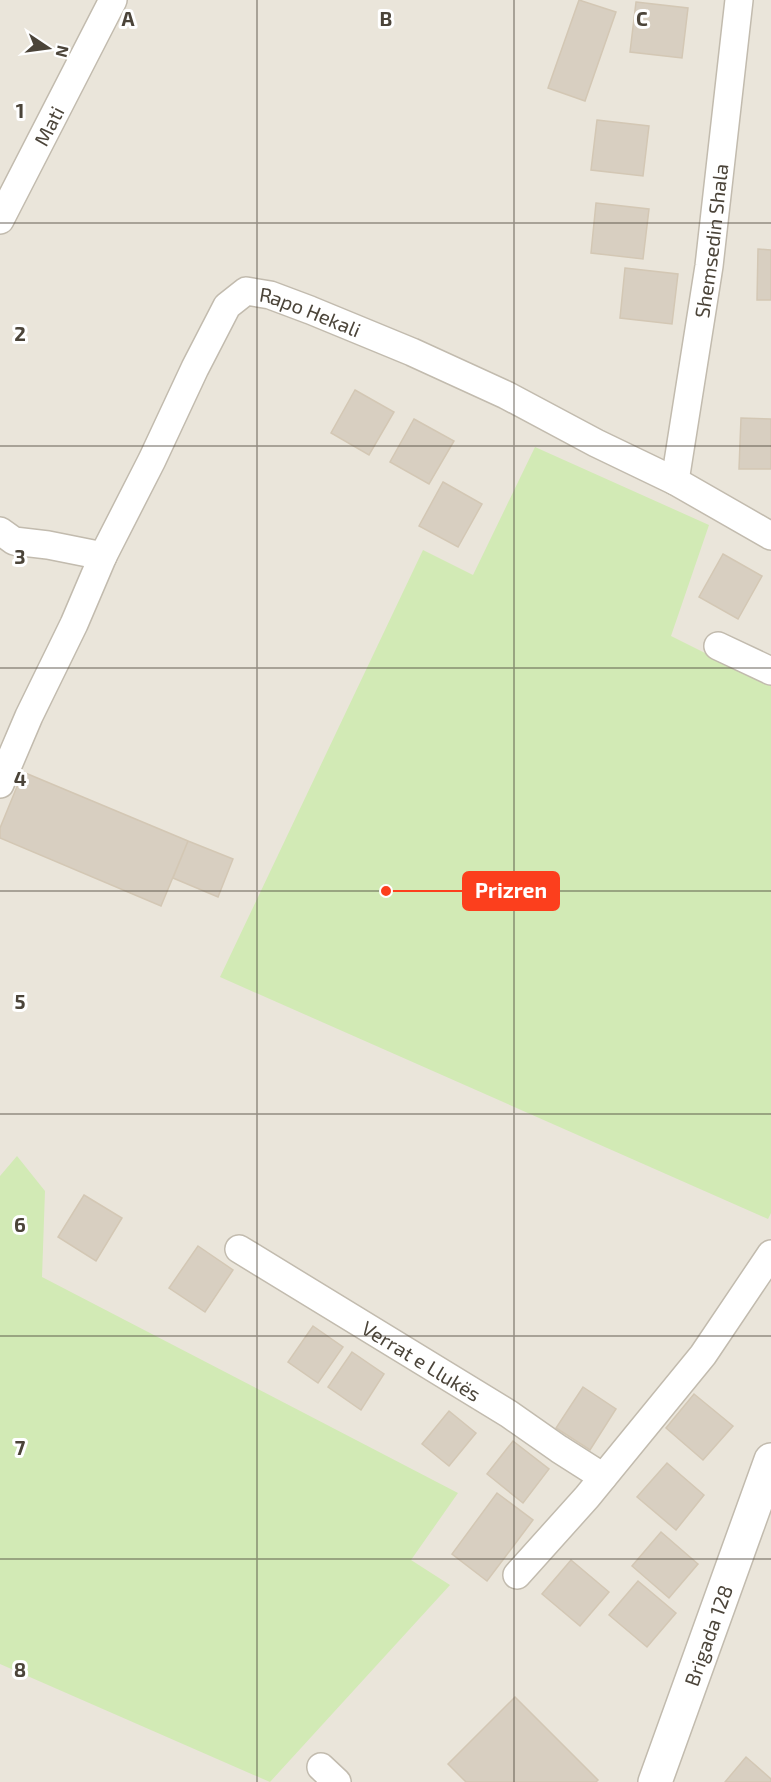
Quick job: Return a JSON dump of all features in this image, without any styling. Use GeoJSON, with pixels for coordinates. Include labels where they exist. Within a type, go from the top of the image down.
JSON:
{"type":"FeatureCollection","features":[{"type":"Feature","properties":{"kind":"street","name":"Mati"},"geometry":{"type":"LineString","coordinates":[[0,220],[113,0]]}},
{"type":"Feature","properties":{"kind":"street","name":"Shemsedin Shala"},"geometry":{"type":"LineString","coordinates":[[675,482],[709,266],[739,0]]}},
{"type":"Feature","properties":{"kind":"street","name":"Rapo Hekali"},"geometry":{"type":"LineString","coordinates":[[0,784],[103,556],[227,306],[246,291],[270,295],[300,306],[412,352],[506,395],[675,482],[771,536]]}},
{"type":"Feature","properties":{"kind":"street"},"geometry":{"type":"LineString","coordinates":[[0,531],[14,541],[103,556]]}},
{"type":"Feature","properties":{"kind":"street"},"geometry":{"type":"LineString","coordinates":[[718,646],[771,671]]}},
{"type":"Feature","properties":{"kind":"street","name":"Verrat e Llukës"},"geometry":{"type":"LineString","coordinates":[[239,1249],[509,1414],[603,1477]]}},
{"type":"Feature","properties":{"kind":"street"},"geometry":{"type":"LineString","coordinates":[[517,1575],[603,1477],[703,1355],[771,1254]]}},
{"type":"Feature","properties":{"kind":"street","name":"Brigada 128"},"geometry":{"type":"LineString","coordinates":[[655,1782],[768,1482]]}},
{"type":"Feature","properties":{"kind":"shaded area"},"geometry":{"type":"Polygon","coordinates":[[[0,0],[771,0],[771,1782],[0,1782],[0,0]]]}},
{"type":"Feature","properties":{"kind":"green space"},"geometry":{"type":"Polygon","coordinates":[[[535,447],[709,525],[671,636],[771,686],[771,1213],[768,1219],[220,977],[423,550],[473,575],[535,447]]]}},
{"type":"Feature","properties":{"kind":"green space"},"geometry":{"type":"Polygon","coordinates":[[[17,1156],[45,1191],[42,1277],[458,1493],[411,1560],[450,1585],[270,1782],[0,1664],[0,1176],[17,1156]]]}},
{"type":"Feature","properties":{"kind":"building"},"geometry":{"type":"Polygon","coordinates":[[[579,0],[616,12],[585,101],[548,88],[579,0]]]}},
{"type":"Feature","properties":{"kind":"building"},"geometry":{"type":"Polygon","coordinates":[[[636,2],[688,8],[682,58],[630,52],[636,2]]]}},
{"type":"Feature","properties":{"kind":"building"},"geometry":{"type":"Polygon","coordinates":[[[597,120],[649,126],[643,176],[591,170],[597,120]]]}},
{"type":"Feature","properties":{"kind":"building"},"geometry":{"type":"Polygon","coordinates":[[[596,203],[649,209],[643,259],[591,253],[596,203]]]}},
{"type":"Feature","properties":{"kind":"building"},"geometry":{"type":"Polygon","coordinates":[[[758,249],[771,250],[771,300],[757,300],[758,249]]]}},
{"type":"Feature","properties":{"kind":"building"},"geometry":{"type":"Polygon","coordinates":[[[625,268],[678,274],[672,324],[620,318],[625,268]]]}},
{"type":"Feature","properties":{"kind":"building"},"geometry":{"type":"Polygon","coordinates":[[[355,390],[394,412],[369,455],[331,433],[355,390]]]}},
{"type":"Feature","properties":{"kind":"building"},"geometry":{"type":"Polygon","coordinates":[[[741,418],[771,419],[771,469],[739,469],[741,418]]]}},
{"type":"Feature","properties":{"kind":"building"},"geometry":{"type":"Polygon","coordinates":[[[414,419],[454,441],[429,484],[390,462],[414,419]]]}},
{"type":"Feature","properties":{"kind":"building"},"geometry":{"type":"Polygon","coordinates":[[[443,482],[482,504],[458,547],[419,526],[443,482]]]}},
{"type":"Feature","properties":{"kind":"building"},"geometry":{"type":"Polygon","coordinates":[[[723,554],[762,576],[738,619],[699,597],[723,554]]]}},
{"type":"Feature","properties":{"kind":"building"},"geometry":{"type":"Polygon","coordinates":[[[23,772],[188,841],[161,906],[0,838],[0,828],[23,772]]]}},
{"type":"Feature","properties":{"kind":"building"},"geometry":{"type":"Polygon","coordinates":[[[188,841],[233,859],[218,897],[173,878],[188,841]]]}},
{"type":"Feature","properties":{"kind":"building"},"geometry":{"type":"Polygon","coordinates":[[[84,1195],[122,1218],[96,1261],[58,1237],[84,1195]]]}},
{"type":"Feature","properties":{"kind":"building"},"geometry":{"type":"Polygon","coordinates":[[[198,1246],[233,1270],[205,1312],[169,1288],[198,1246]]]}},
{"type":"Feature","properties":{"kind":"building"},"geometry":{"type":"Polygon","coordinates":[[[313,1326],[343,1347],[318,1383],[288,1362],[313,1326]]]}},
{"type":"Feature","properties":{"kind":"building"},"geometry":{"type":"Polygon","coordinates":[[[352,1352],[384,1374],[361,1410],[328,1387],[352,1352]]]}},
{"type":"Feature","properties":{"kind":"building"},"geometry":{"type":"Polygon","coordinates":[[[583,1387],[616,1409],[590,1450],[556,1428],[583,1387]]]}},
{"type":"Feature","properties":{"kind":"building"},"geometry":{"type":"Polygon","coordinates":[[[694,1394],[733,1426],[703,1460],[666,1428],[694,1394]]]}},
{"type":"Feature","properties":{"kind":"building"},"geometry":{"type":"Polygon","coordinates":[[[449,1411],[476,1433],[449,1466],[422,1444],[449,1411]]]}},
{"type":"Feature","properties":{"kind":"building"},"geometry":{"type":"Polygon","coordinates":[[[513,1441],[549,1469],[523,1503],[487,1474],[513,1441]]]}},
{"type":"Feature","properties":{"kind":"building"},"geometry":{"type":"Polygon","coordinates":[[[667,1463],[704,1495],[676,1530],[637,1497],[667,1463]]]}},
{"type":"Feature","properties":{"kind":"building"},"geometry":{"type":"Polygon","coordinates":[[[497,1493],[533,1520],[487,1581],[452,1554],[497,1493]]]}},
{"type":"Feature","properties":{"kind":"building"},"geometry":{"type":"Polygon","coordinates":[[[661,1532],[698,1564],[669,1598],[632,1566],[661,1532]]]}},
{"type":"Feature","properties":{"kind":"building"},"geometry":{"type":"Polygon","coordinates":[[[571,1560],[609,1592],[580,1626],[542,1594],[571,1560]]]}},
{"type":"Feature","properties":{"kind":"building"},"geometry":{"type":"Polygon","coordinates":[[[638,1581],[676,1613],[647,1647],[609,1615],[638,1581]]]}},
{"type":"Feature","properties":{"kind":"building"},"geometry":{"type":"Polygon","coordinates":[[[515,1697],[598,1780],[596,1782],[466,1782],[448,1764],[515,1697]]]}},
{"type":"Feature","properties":{"kind":"building"},"geometry":{"type":"Polygon","coordinates":[[[746,1757],[771,1779],[771,1782],[725,1782],[746,1757]]]}},
{"type":"Feature","properties":{"kind":"place","name":"Prizren"},"geometry":{"type":"Point","coordinates":[386,891]}}]}
